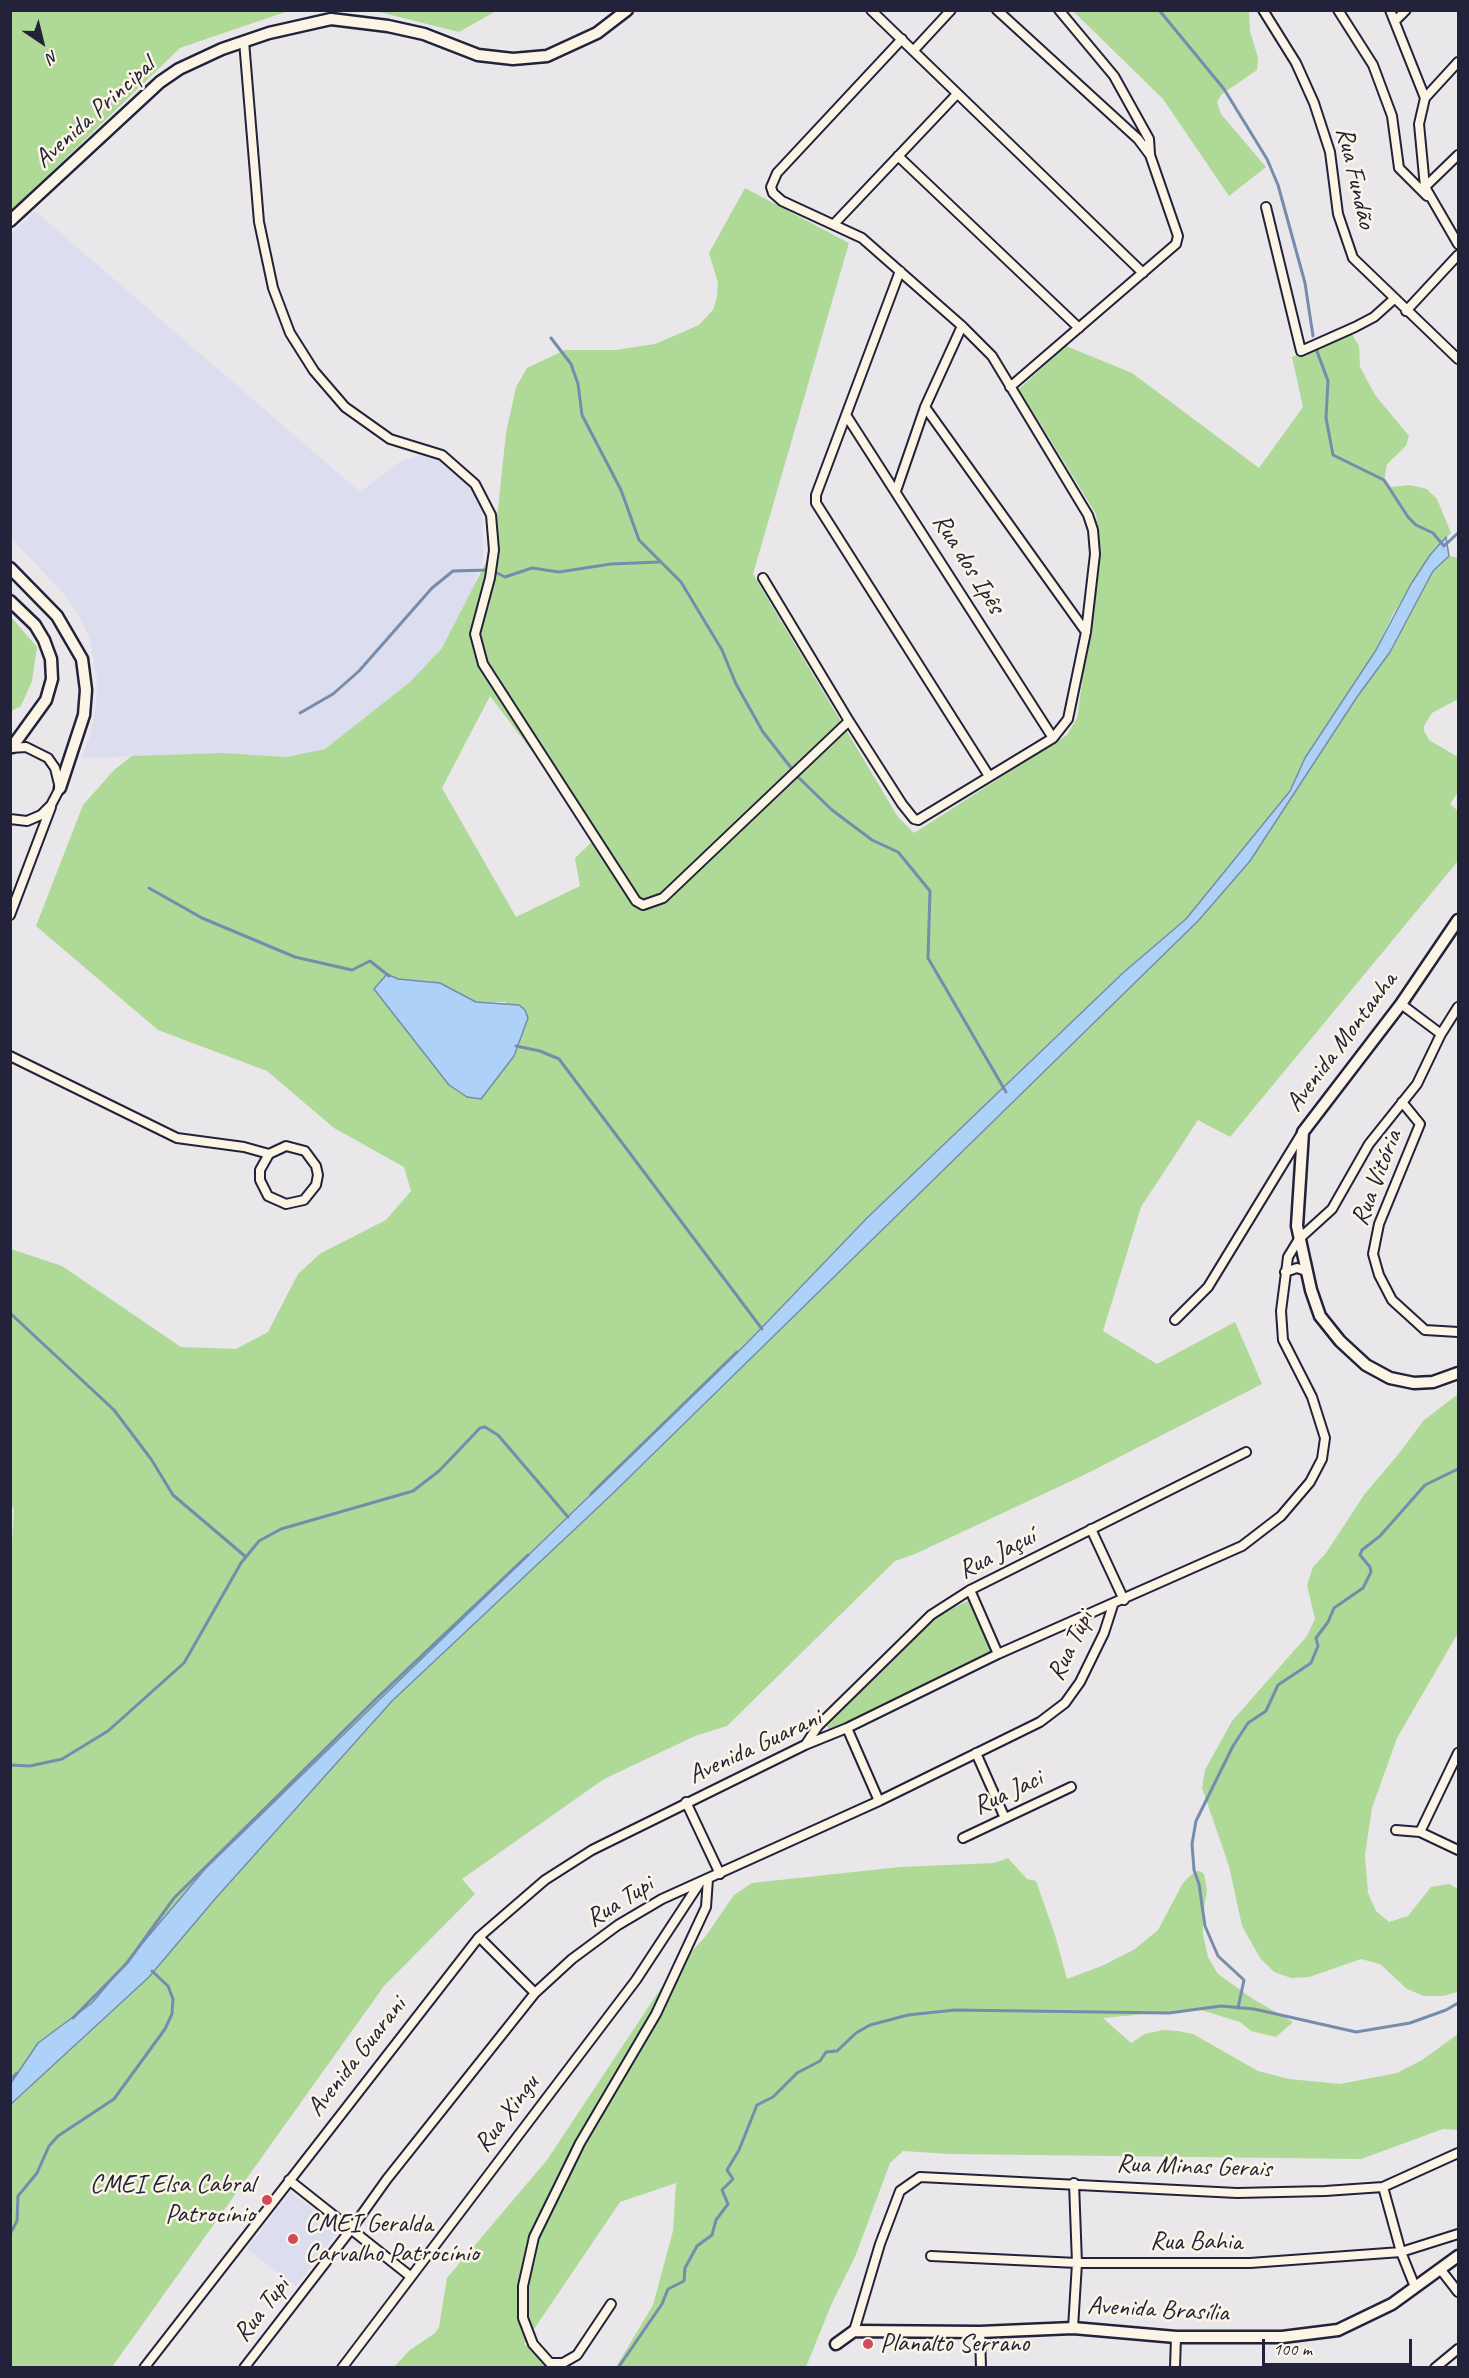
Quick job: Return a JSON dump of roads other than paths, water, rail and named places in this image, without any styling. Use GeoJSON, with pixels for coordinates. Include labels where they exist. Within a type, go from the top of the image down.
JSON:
{"type":"FeatureCollection","features":[{"type":"Feature","properties":{"kind":"street","name":"Avenida Principal"},"geometry":{"type":"LineString","coordinates":[[10,221],[160,82],[179,69],[244,41],[331,19],[388,26],[424,34],[478,55],[513,59],[547,56],[597,33],[627,10]]}},
{"type":"Feature","properties":{"kind":"street"},"geometry":{"type":"LineString","coordinates":[[871,10],[1143,273]]}},
{"type":"Feature","properties":{"kind":"street"},"geometry":{"type":"LineString","coordinates":[[914,50],[951,10]]}},
{"type":"Feature","properties":{"kind":"street"},"geometry":{"type":"LineString","coordinates":[[998,10],[1056,61],[1138,140],[1150,155]]}},
{"type":"Feature","properties":{"kind":"street"},"geometry":{"type":"LineString","coordinates":[[1010,387],[1176,244],[1178,236],[1150,155],[1149,139],[1114,76],[1059,10]]}},
{"type":"Feature","properties":{"kind":"street","name":"Rua Fundão"},"geometry":{"type":"LineString","coordinates":[[1263,10],[1296,63],[1314,103],[1330,152],[1338,214],[1353,258],[1458,360]]}},
{"type":"Feature","properties":{"kind":"street"},"geometry":{"type":"LineString","coordinates":[[1338,10],[1373,65],[1392,116],[1399,168],[1433,200]]}},
{"type":"Feature","properties":{"kind":"street"},"geometry":{"type":"LineString","coordinates":[[1390,10],[1396,20],[1425,98]]}},
{"type":"Feature","properties":{"kind":"street"},"geometry":{"type":"LineString","coordinates":[[1396,20],[1406,10]]}},
{"type":"Feature","properties":{"kind":"street"},"geometry":{"type":"LineString","coordinates":[[763,579],[849,721],[914,819],[918,820],[1053,738],[1068,719],[1086,632],[1095,554],[1093,530],[1088,515],[992,356],[962,326],[862,238],[782,201],[773,193],[772,180],[902,39]]}},
{"type":"Feature","properties":{"kind":"street"},"geometry":{"type":"LineString","coordinates":[[244,41],[259,222],[273,288],[290,333],[314,371],[345,407],[390,439],[442,454],[475,484],[491,515],[494,550],[490,578],[475,634],[483,664],[636,901],[643,905],[663,898],[849,721]]}},
{"type":"Feature","properties":{"kind":"street"},"geometry":{"type":"LineString","coordinates":[[1458,62],[1425,98],[1419,124],[1425,187],[1458,244]]}},
{"type":"Feature","properties":{"kind":"street"},"geometry":{"type":"LineString","coordinates":[[834,224],[957,94]]}},
{"type":"Feature","properties":{"kind":"street"},"geometry":{"type":"LineString","coordinates":[[1425,187],[1458,155]]}},
{"type":"Feature","properties":{"kind":"street"},"geometry":{"type":"LineString","coordinates":[[898,156],[1079,328]]}},
{"type":"Feature","properties":{"kind":"street"},"geometry":{"type":"LineString","coordinates":[[1266,207],[1301,351],[1355,327],[1374,316],[1394,299]]}},
{"type":"Feature","properties":{"kind":"street"},"geometry":{"type":"LineString","coordinates":[[1406,311],[1458,255]]}},
{"type":"Feature","properties":{"kind":"street"},"geometry":{"type":"LineString","coordinates":[[900,271],[816,495],[816,503],[989,776]]}},
{"type":"Feature","properties":{"kind":"street"},"geometry":{"type":"LineString","coordinates":[[896,491],[925,407],[962,326]]}},
{"type":"Feature","properties":{"kind":"street"},"geometry":{"type":"LineString","coordinates":[[925,407],[1086,632]]}},
{"type":"Feature","properties":{"kind":"street","name":"Rua dos Ipês"},"geometry":{"type":"LineString","coordinates":[[846,415],[1053,738]]}},
{"type":"Feature","properties":{"kind":"street"},"geometry":{"type":"LineString","coordinates":[[10,568],[57,616],[82,659],[86,690],[84,715],[60,788],[51,805],[10,915]]}},
{"type":"Feature","properties":{"kind":"street"},"geometry":{"type":"LineString","coordinates":[[10,601],[35,625],[44,640],[51,659],[52,679],[46,700],[11,747]]}},
{"type":"Feature","properties":{"kind":"street"},"geometry":{"type":"LineString","coordinates":[[11,747],[26,747],[48,758],[55,768],[60,788]]}},
{"type":"Feature","properties":{"kind":"street"},"geometry":{"type":"LineString","coordinates":[[10,819],[27,820],[41,815],[51,805]]}},
{"type":"Feature","properties":{"kind":"street","name":"Avenida Montanha"},"geometry":{"type":"LineString","coordinates":[[1299,1239],[1297,1202],[1303,1132],[1401,1004],[1458,920]]}},
{"type":"Feature","properties":{"kind":"street"},"geometry":{"type":"LineString","coordinates":[[1401,1004],[1441,1034]]}},
{"type":"Feature","properties":{"kind":"street"},"geometry":{"type":"LineString","coordinates":[[1458,1007],[1441,1034],[1417,1084],[1369,1144],[1332,1209],[1299,1239],[1320,1316],[1340,1341],[1366,1365],[1390,1378],[1414,1383],[1433,1382],[1458,1373]]}},
{"type":"Feature","properties":{"kind":"street"},"geometry":{"type":"LineString","coordinates":[[10,1056],[177,1138],[244,1147],[269,1154],[286,1146],[305,1151],[312,1157],[318,1175],[316,1185],[304,1200],[286,1204],[268,1196],[263,1189],[260,1170],[269,1154]]}},
{"type":"Feature","properties":{"kind":"street","name":"Rua Vitória"},"geometry":{"type":"LineString","coordinates":[[1402,1102],[1420,1124],[1379,1224],[1373,1254],[1379,1275],[1392,1300],[1425,1330],[1458,1332]]}},
{"type":"Feature","properties":{"kind":"street"},"geometry":{"type":"LineString","coordinates":[[1175,1320],[1208,1287],[1303,1132]]}},
{"type":"Feature","properties":{"kind":"street","name":"Avenida Guarani"},"geometry":{"type":"LineString","coordinates":[[144,2367],[479,1937],[545,1880],[592,1850],[686,1802],[805,1745],[848,1728],[998,1654],[1242,1546],[1281,1516],[1310,1482],[1322,1459],[1325,1438],[1320,1418],[1283,1340],[1281,1311],[1285,1272],[1288,1257],[1299,1239]]}},
{"type":"Feature","properties":{"kind":"street"},"geometry":{"type":"LineString","coordinates":[[1285,1272],[1296,1268],[1306,1271]]}},
{"type":"Feature","properties":{"kind":"street","name":"Rua Jaçuí"},"geometry":{"type":"LineString","coordinates":[[805,1745],[818,1726],[931,1615],[970,1590],[1246,1452]]}},
{"type":"Feature","properties":{"kind":"street"},"geometry":{"type":"LineString","coordinates":[[1091,1529],[1124,1600]]}},
{"type":"Feature","properties":{"kind":"street"},"geometry":{"type":"LineString","coordinates":[[970,1590],[998,1654]]}},
{"type":"Feature","properties":{"kind":"street","name":"Rua Tupi"},"geometry":{"type":"LineString","coordinates":[[244,2367],[352,2228],[387,2179],[535,1993],[572,1959],[618,1925],[662,1899],[879,1801],[1040,1722],[1065,1703],[1080,1682],[1104,1633],[1113,1605]]}},
{"type":"Feature","properties":{"kind":"street"},"geometry":{"type":"LineString","coordinates":[[848,1728],[879,1801]]}},
{"type":"Feature","properties":{"kind":"street"},"geometry":{"type":"LineString","coordinates":[[976,1753],[1004,1816]]}},
{"type":"Feature","properties":{"kind":"street"},"geometry":{"type":"LineString","coordinates":[[1420,1832],[1458,1753]]}},
{"type":"Feature","properties":{"kind":"street","name":"Rua Jaci"},"geometry":{"type":"LineString","coordinates":[[963,1838],[1004,1816],[1071,1787]]}},
{"type":"Feature","properties":{"kind":"street"},"geometry":{"type":"LineString","coordinates":[[686,1802],[720,1874]]}},
{"type":"Feature","properties":{"kind":"street"},"geometry":{"type":"LineString","coordinates":[[1396,1830],[1420,1832],[1458,1850]]}},
{"type":"Feature","properties":{"kind":"street"},"geometry":{"type":"LineString","coordinates":[[611,2304],[577,2355],[563,2363],[549,2363],[533,2344],[523,2318],[523,2286],[534,2237],[580,2143],[656,2014],[706,1907],[704,1881]]}},
{"type":"Feature","properties":{"kind":"street","name":"Rua Xingu"},"geometry":{"type":"LineString","coordinates":[[342,2367],[636,1980],[704,1881]]}},
{"type":"Feature","properties":{"kind":"street"},"geometry":{"type":"LineString","coordinates":[[479,1937],[535,1993]]}},
{"type":"Feature","properties":{"kind":"street","name":"Rua Minas Gerais"},"geometry":{"type":"LineString","coordinates":[[854,2331],[880,2244],[900,2191],[920,2177],[1237,2193],[1383,2187],[1458,2153]]}},
{"type":"Feature","properties":{"kind":"street"},"geometry":{"type":"LineString","coordinates":[[289,2180],[410,2276]]}},
{"type":"Feature","properties":{"kind":"street"},"geometry":{"type":"LineString","coordinates":[[1073,2328],[1077,2263],[1074,2183]]}},
{"type":"Feature","properties":{"kind":"street"},"geometry":{"type":"LineString","coordinates":[[1383,2187],[1401,2252],[1415,2287]]}},
{"type":"Feature","properties":{"kind":"street","name":"Rua Bahia"},"geometry":{"type":"LineString","coordinates":[[931,2256],[1077,2263],[1250,2263],[1401,2252],[1458,2234]]}},
{"type":"Feature","properties":{"kind":"street","name":"Avenida Brasília"},"geometry":{"type":"LineString","coordinates":[[854,2331],[980,2332],[1073,2328],[1176,2337],[1282,2337],[1338,2330],[1366,2319],[1441,2270],[1458,2256]]}},
{"type":"Feature","properties":{"kind":"street"},"geometry":{"type":"LineString","coordinates":[[1441,2270],[1458,2292]]}},
{"type":"Feature","properties":{"kind":"street"},"geometry":{"type":"LineString","coordinates":[[836,2344],[854,2331]]}},
{"type":"Feature","properties":{"kind":"street"},"geometry":{"type":"LineString","coordinates":[[980,2332],[981,2367]]}},
{"type":"Feature","properties":{"kind":"street"},"geometry":{"type":"LineString","coordinates":[[1175,2367],[1176,2337]]}},
{"type":"Feature","properties":{"kind":"street"},"geometry":{"type":"LineString","coordinates":[[1435,2367],[1458,2349]]}},
{"type":"Feature","properties":{"kind":"water"},"geometry":{"type":"Polygon","coordinates":[[[1446,537],[1449,556],[1433,571],[1390,652],[1357,697],[1250,861],[1198,921],[608,1498],[392,1701],[215,1899],[149,1977],[11,2104],[11,2083],[38,2043],[92,2003],[205,1869],[747,1343],[867,1218],[1124,972],[1186,919],[1290,791],[1305,758],[1376,650],[1411,584],[1430,555],[1446,537]]]}},
{"type":"Feature","properties":{"kind":"water"},"geometry":{"type":"Polygon","coordinates":[[[387,974],[398,979],[440,983],[476,1002],[519,1005],[525,1010],[528,1018],[514,1056],[481,1099],[467,1097],[449,1085],[374,989],[387,974]]]}},
{"type":"Feature","properties":{"kind":"waterway"},"geometry":{"type":"LineString","coordinates":[[1159,10],[1224,89],[1267,159],[1278,185],[1305,283],[1313,336]]}},
{"type":"Feature","properties":{"kind":"waterway"},"geometry":{"type":"LineString","coordinates":[[551,338],[571,364],[578,384],[582,415],[621,490],[639,540],[681,582],[722,650],[736,684],[763,732],[792,769]]}},
{"type":"Feature","properties":{"kind":"waterway"},"geometry":{"type":"LineString","coordinates":[[1315,346],[1328,381],[1326,418],[1333,455],[1384,480],[1408,517],[1416,525],[1433,533],[1443,545]]}},
{"type":"Feature","properties":{"kind":"waterway"},"geometry":{"type":"LineString","coordinates":[[1444,546],[1458,533]]}},
{"type":"Feature","properties":{"kind":"waterway"},"geometry":{"type":"LineString","coordinates":[[493,571],[505,577],[532,568],[559,572],[611,564],[659,562]]}},
{"type":"Feature","properties":{"kind":"waterway"},"geometry":{"type":"LineString","coordinates":[[300,713],[333,694],[359,671],[432,588],[453,571],[489,570]]}},
{"type":"Feature","properties":{"kind":"waterway"},"geometry":{"type":"LineString","coordinates":[[797,776],[832,810],[872,840],[898,852],[930,891],[928,958],[1006,1092]]}},
{"type":"Feature","properties":{"kind":"waterway"},"geometry":{"type":"LineString","coordinates":[[149,888],[202,918],[295,957],[352,970],[370,961],[389,976]]}},
{"type":"Feature","properties":{"kind":"waterway"},"geometry":{"type":"LineString","coordinates":[[516,1046],[540,1051],[559,1059],[762,1329]]}},
{"type":"Feature","properties":{"kind":"waterway"},"geometry":{"type":"LineString","coordinates":[[10,1313],[114,1410],[151,1459],[173,1495],[246,1557]]}},
{"type":"Feature","properties":{"kind":"waterway"},"geometry":{"type":"LineString","coordinates":[[591,1494],[737,1352]]}},
{"type":"Feature","properties":{"kind":"waterway"},"geometry":{"type":"LineString","coordinates":[[10,1765],[30,1766],[62,1759],[108,1731],[184,1663],[241,1563],[259,1541],[281,1529],[413,1491],[439,1471],[480,1428],[485,1427],[498,1435],[568,1517]]}},
{"type":"Feature","properties":{"kind":"waterway"},"geometry":{"type":"LineString","coordinates":[[1238,2008],[1244,1980],[1218,1956],[1205,1926],[1199,1884],[1194,1870],[1192,1844],[1196,1821],[1233,1746],[1248,1723],[1266,1711],[1278,1685],[1311,1663],[1318,1646],[1316,1638],[1328,1622],[1334,1608],[1363,1588],[1371,1572],[1370,1567],[1360,1555],[1362,1550],[1380,1536],[1425,1485],[1458,1469]]}},
{"type":"Feature","properties":{"kind":"waterway"},"geometry":{"type":"LineString","coordinates":[[73,2018],[127,1963],[174,1898],[377,1698],[528,1555]]}},
{"type":"Feature","properties":{"kind":"waterway"},"geometry":{"type":"LineString","coordinates":[[10,2234],[17,2221],[18,2196],[37,2173],[49,2146],[58,2136],[114,2099],[165,2029],[172,2014],[173,1999],[168,1986],[152,1971]]}},
{"type":"Feature","properties":{"kind":"waterway"},"geometry":{"type":"LineString","coordinates":[[618,2368],[662,2304],[668,2289],[684,2281],[685,2268],[697,2246],[712,2235],[716,2220],[728,2204],[722,2190],[733,2179],[727,2170],[739,2150],[757,2105],[773,2097],[797,2073],[820,2061],[826,2052],[837,2051],[856,2033],[870,2025],[908,2015],[955,2010],[1169,2013],[1221,2006],[1254,2009],[1356,2032],[1410,2023],[1446,2010],[1458,2003]]}},
{"type":"Feature","properties":{"kind":"waterway"},"geometry":{"type":"LineString","coordinates":[[10,2080],[17,2073]]}},
{"type":"Feature","properties":{"kind":"place","name":"CMEI Elsa Cabral Patrocínio"},"geometry":{"type":"Point","coordinates":[267,2200]}},
{"type":"Feature","properties":{"kind":"place","name":"CMEI Geralda Carvalho Patrocínio"},"geometry":{"type":"Point","coordinates":[293,2239]}},
{"type":"Feature","properties":{"kind":"place","name":"Planalto Serrano"},"geometry":{"type":"Point","coordinates":[868,2344]}}]}
